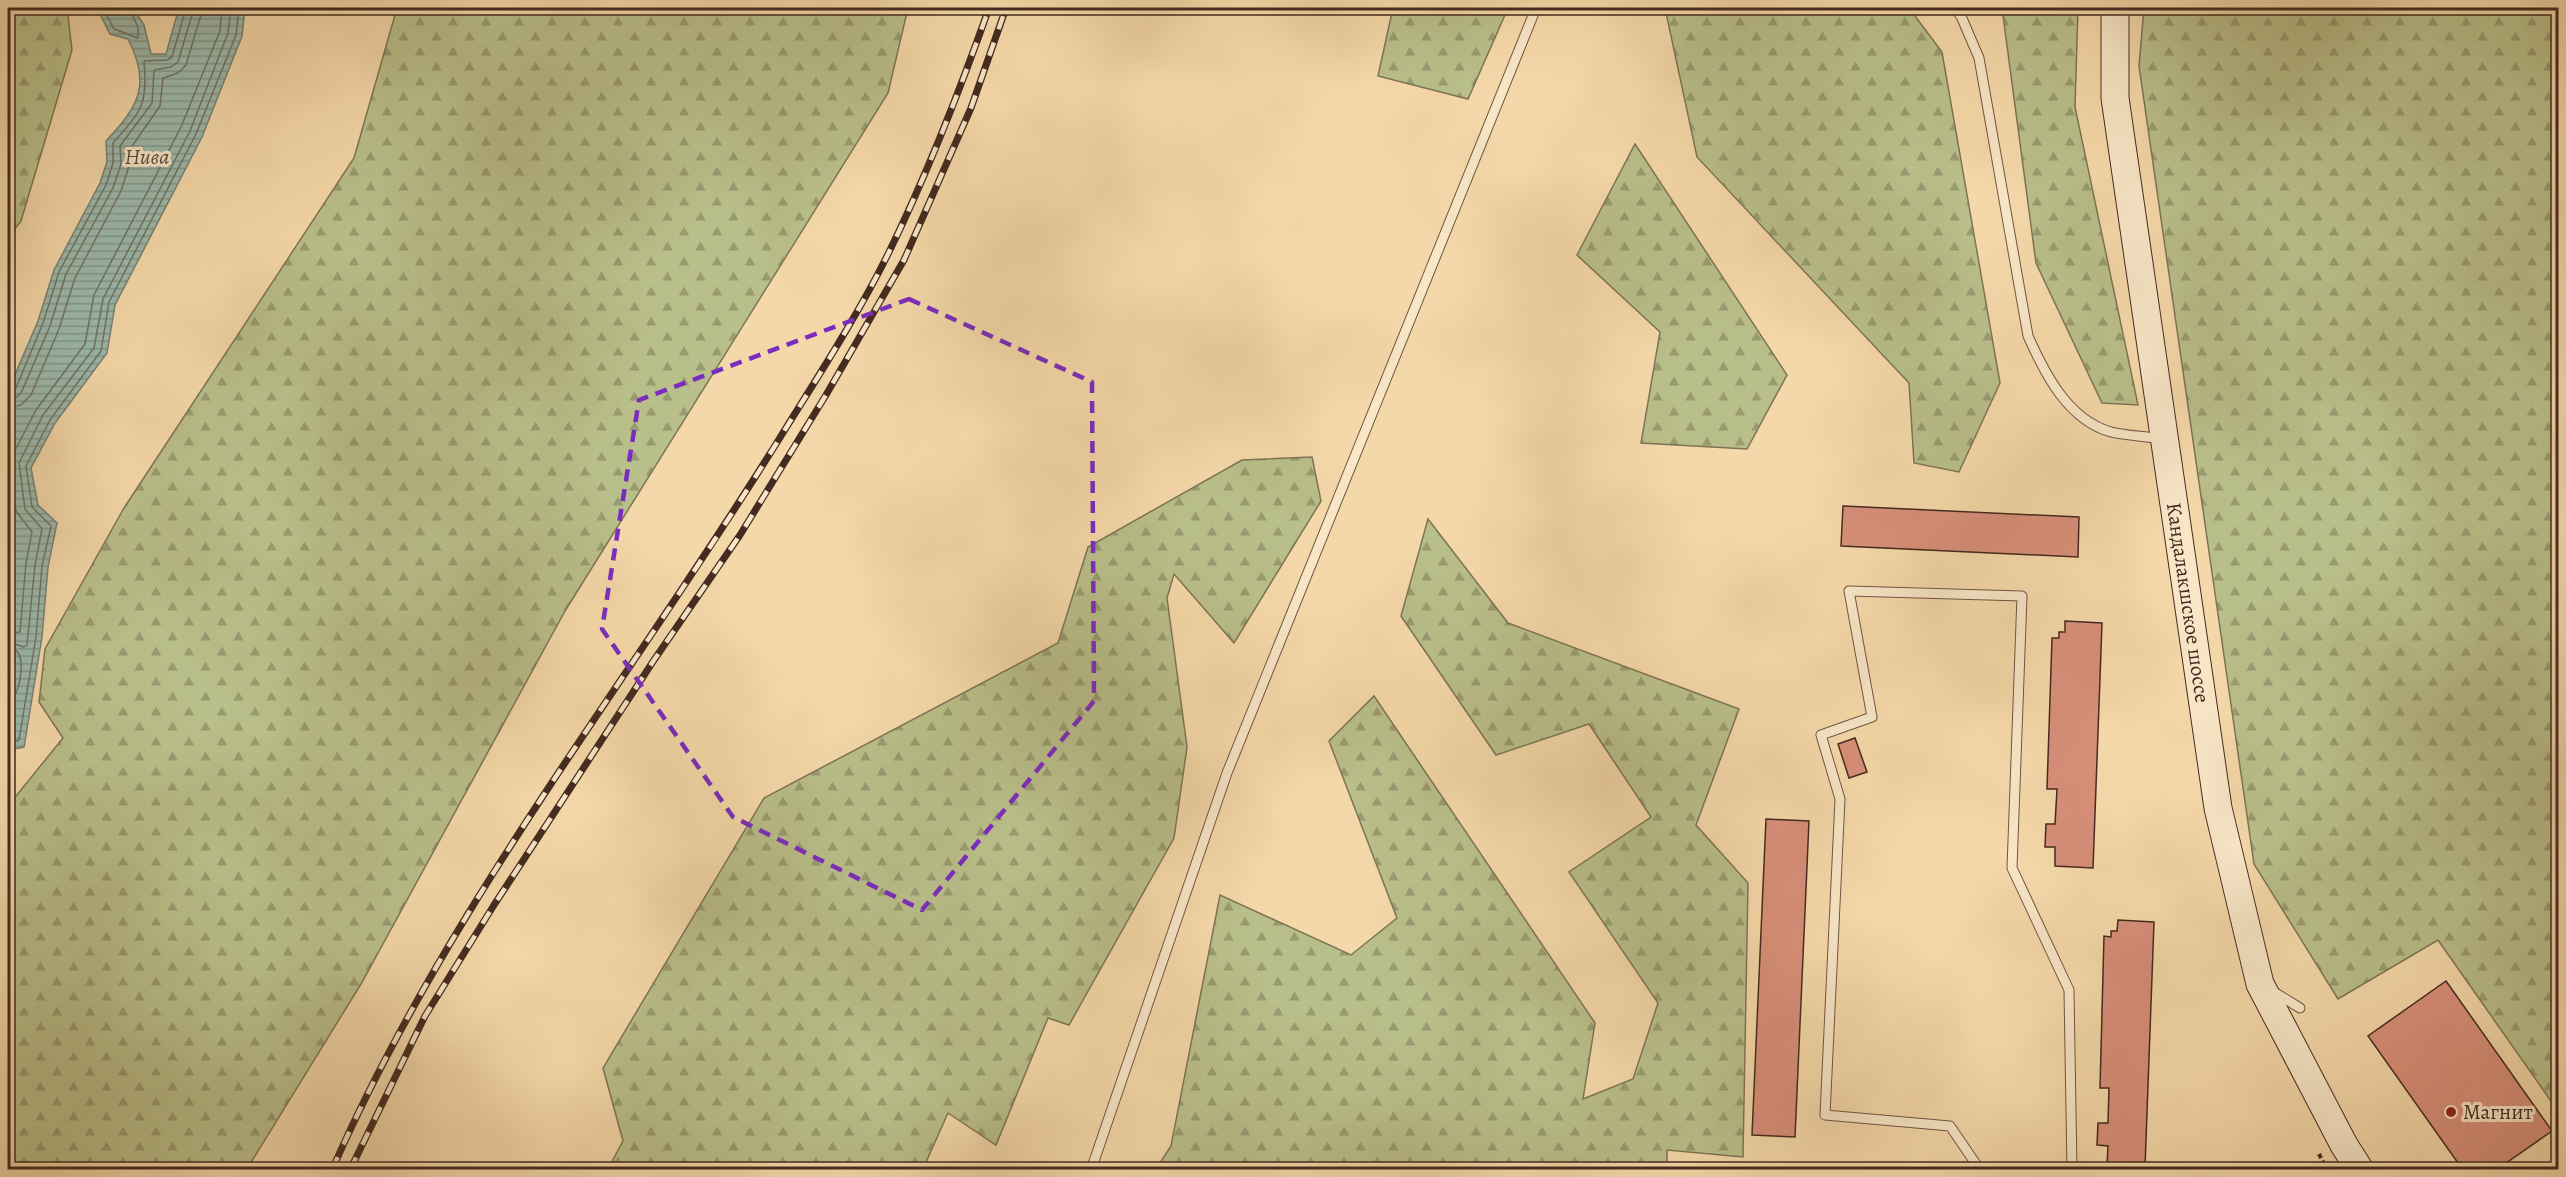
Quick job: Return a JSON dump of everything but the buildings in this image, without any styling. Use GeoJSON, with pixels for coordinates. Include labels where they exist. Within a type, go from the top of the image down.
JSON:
{"type":"FeatureCollection","features":[{"type":"Feature","properties":{"kind":"main road","name":"Кандалакшское шоссе"},"geometry":{"type":"LineString","coordinates":[[2115,8],[2115,98],[2218,808],[2260,984],[2344,1145],[2360,1170]]}},
{"type":"Feature","properties":{"kind":"lane"},"geometry":{"type":"LineString","coordinates":[[1091,1170],[1227,773],[1536,8]]}},
{"type":"Feature","properties":{"kind":"lane"},"geometry":{"type":"LineString","coordinates":[[1954,8],[1961,16],[1979,58],[2028,336],[2044,372],[2086,422],[2111,432],[2165,439]]}},
{"type":"Feature","properties":{"kind":"lane"},"geometry":{"type":"LineString","coordinates":[[1980,1170],[1950,1126],[1825,1116],[1840,798],[1821,735],[1872,717],[1849,591],[2022,596],[2012,868],[2069,990],[2072,1170]]}},
{"type":"Feature","properties":{"kind":"lane"},"geometry":{"type":"LineString","coordinates":[[2260,984],[2300,1008]]}},
{"type":"Feature","properties":{"kind":"highlighted area"},"geometry":{"type":"Polygon","coordinates":[[[909,299],[1092,382],[1094,701],[922,910],[733,817],[602,629],[639,400],[909,299]]]}},
{"type":"Feature","properties":{"kind":"green space"},"geometry":{"type":"Polygon","coordinates":[[[8,8],[67,8],[72,50],[21,221],[8,238],[8,8]]]}},
{"type":"Feature","properties":{"kind":"green space"},"geometry":{"type":"Polygon","coordinates":[[[397,8],[908,8],[888,93],[565,611],[361,984],[247,1169],[8,1169],[8,806],[63,738],[39,702],[45,649],[124,508],[354,158],[397,8]]]}},
{"type":"Feature","properties":{"kind":"green space"},"geometry":{"type":"Polygon","coordinates":[[[1393,8],[1508,8],[1468,99],[1378,76],[1393,8]]]}},
{"type":"Feature","properties":{"kind":"green space"},"geometry":{"type":"Polygon","coordinates":[[[1665,8],[1909,8],[1942,52],[2000,383],[1959,472],[1914,463],[1909,383],[1697,157],[1665,8]]]}},
{"type":"Feature","properties":{"kind":"green space"},"geometry":{"type":"Polygon","coordinates":[[[2002,8],[2078,8],[2075,107],[2138,405],[2102,403],[2036,263],[2002,8]]]}},
{"type":"Feature","properties":{"kind":"green space"},"geometry":{"type":"Polygon","coordinates":[[[2144,8],[2558,8],[2558,1111],[2438,940],[2338,999],[2254,864],[2139,66],[2144,8]]]}},
{"type":"Feature","properties":{"kind":"green space"},"geometry":{"type":"Polygon","coordinates":[[[1635,144],[1787,375],[1747,449],[1641,443],[1660,332],[1577,255],[1635,144]]]}},
{"type":"Feature","properties":{"kind":"green space"},"geometry":{"type":"Polygon","coordinates":[[[1312,457],[1321,501],[1234,643],[1174,574],[1167,598],[1187,747],[1174,838],[1069,1025],[1048,1018],[996,1145],[948,1113],[923,1169],[608,1169],[623,1141],[603,1068],[764,798],[1058,643],[1088,547],[1242,460],[1312,457]]]}},
{"type":"Feature","properties":{"kind":"green space"},"geometry":{"type":"Polygon","coordinates":[[[1428,519],[1508,623],[1739,709],[1696,825],[1748,883],[1743,1157],[1667,1150],[1667,1170],[1156,1169],[1171,1146],[1220,895],[1351,955],[1397,918],[1329,741],[1374,696],[1595,1023],[1583,1099],[1633,1079],[1658,1003],[1569,872],[1651,817],[1589,724],[1496,755],[1401,616],[1428,519]]]}},
{"type":"Feature","properties":{"kind":"water","name":"Нива"},"geometry":{"type":"Polygon","coordinates":[[[97,8],[133,8],[144,25],[151,54],[166,54],[176,18],[182,8],[245,8],[242,36],[202,137],[115,305],[107,353],[55,423],[31,468],[38,505],[57,523],[48,567],[42,637],[24,747],[8,750],[8,699],[13,683],[15,657],[8,655],[8,391],[38,321],[54,270],[100,183],[107,162],[106,141],[133,106],[140,83],[135,55],[128,39],[110,34],[97,8]]]}},
{"type":"Feature","properties":{"kind":"railway"},"geometry":{"type":"LineString","coordinates":[[332,1170],[378,1073],[485,886],[723,527],[865,297],[904,221],[930,161],[989,8]]}},
{"type":"Feature","properties":{"kind":"railway"},"geometry":{"type":"LineString","coordinates":[[350,1170],[425,1016],[494,905],[654,660],[740,535],[826,395],[904,260],[971,108],[1006,8]]}},
{"type":"Feature","properties":{"kind":"place","name":"Магнит"},"geometry":{"type":"Point","coordinates":[2451,1112]}}]}
